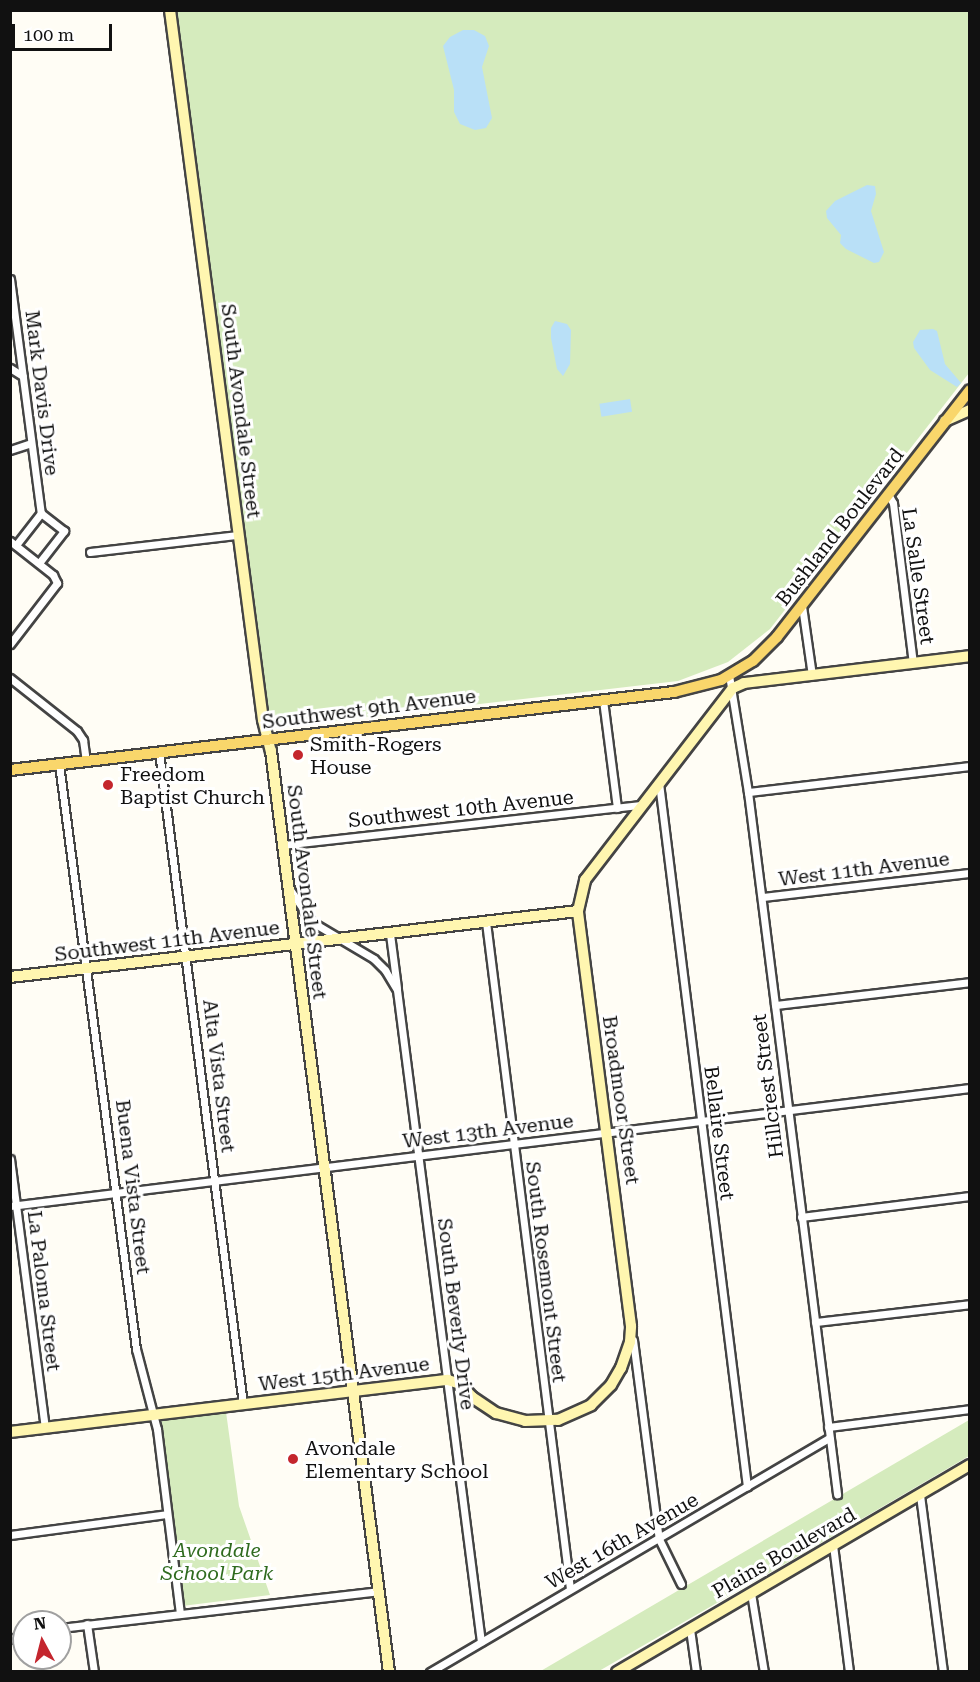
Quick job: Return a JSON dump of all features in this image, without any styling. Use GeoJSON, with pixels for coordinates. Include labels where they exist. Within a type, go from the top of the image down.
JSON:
{"type":"FeatureCollection","features":[{"type":"Feature","properties":{"kind":"main road","name":"Bushland Boulevard"},"geometry":{"type":"LineString","coordinates":[[732,683],[777,637],[969,390]]}},
{"type":"Feature","properties":{"kind":"main road","name":"Southwest 9th Avenue"},"geometry":{"type":"LineString","coordinates":[[10,770],[674,692],[732,683]]}},
{"type":"Feature","properties":{"kind":"street","name":"South Avondale Street"},"geometry":{"type":"LineString","coordinates":[[170,10],[238,535],[283,845],[389,1671]]}},
{"type":"Feature","properties":{"kind":"street","name":"Mark Davis Drive"},"geometry":{"type":"LineString","coordinates":[[10,279],[41,513]]}},
{"type":"Feature","properties":{"kind":"street"},"geometry":{"type":"LineString","coordinates":[[10,368],[23,376]]}},
{"type":"Feature","properties":{"kind":"street"},"geometry":{"type":"LineString","coordinates":[[945,421],[969,410]]}},
{"type":"Feature","properties":{"kind":"street"},"geometry":{"type":"LineString","coordinates":[[10,450],[31,443]]}},
{"type":"Feature","properties":{"kind":"street","name":"La Salle Street"},"geometry":{"type":"LineString","coordinates":[[888,494],[893,503],[913,663]]}},
{"type":"Feature","properties":{"kind":"street"},"geometry":{"type":"LineString","coordinates":[[10,644],[57,583],[53,575],[14,543],[41,513],[64,531],[39,563]]}},
{"type":"Feature","properties":{"kind":"street"},"geometry":{"type":"LineString","coordinates":[[90,552],[238,535]]}},
{"type":"Feature","properties":{"kind":"street"},"geometry":{"type":"LineString","coordinates":[[802,606],[812,675]]}},
{"type":"Feature","properties":{"kind":"street","name":"Southwest 9th Avenue"},"geometry":{"type":"LineString","coordinates":[[732,683],[969,656]]}},
{"type":"Feature","properties":{"kind":"street"},"geometry":{"type":"LineString","coordinates":[[753,661],[748,675],[758,681]]}},
{"type":"Feature","properties":{"kind":"street"},"geometry":{"type":"LineString","coordinates":[[10,678],[77,731],[83,740],[86,761]]}},
{"type":"Feature","properties":{"kind":"street","name":"Bushland Boulevard"},"geometry":{"type":"LineString","coordinates":[[585,880],[718,705],[732,683]]}},
{"type":"Feature","properties":{"kind":"street","name":"Hillcrest Street"},"geometry":{"type":"LineString","coordinates":[[732,683],[762,897],[837,1494]]}},
{"type":"Feature","properties":{"kind":"street"},"geometry":{"type":"LineString","coordinates":[[713,685],[722,692],[718,705]]}},
{"type":"Feature","properties":{"kind":"street"},"geometry":{"type":"LineString","coordinates":[[603,700],[617,808]]}},
{"type":"Feature","properties":{"kind":"street","name":"Alta Vista Street"},"geometry":{"type":"LineString","coordinates":[[159,752],[216,1180],[243,1404]]}},
{"type":"Feature","properties":{"kind":"street","name":"Buena Vista Street"},"geometry":{"type":"LineString","coordinates":[[59,764],[88,968],[136,1348],[157,1429],[180,1613]]}},
{"type":"Feature","properties":{"kind":"street"},"geometry":{"type":"LineString","coordinates":[[748,792],[969,766]]}},
{"type":"Feature","properties":{"kind":"street","name":"Bellaire Street"},"geometry":{"type":"LineString","coordinates":[[659,783],[747,1487]]}},
{"type":"Feature","properties":{"kind":"street","name":"Southwest 10th Avenue"},"geometry":{"type":"LineString","coordinates":[[283,845],[642,805]]}},
{"type":"Feature","properties":{"kind":"street","name":"West 11th Avenue"},"geometry":{"type":"LineString","coordinates":[[762,897],[969,873]]}},
{"type":"Feature","properties":{"kind":"street","name":"Broadmoor Street"},"geometry":{"type":"LineString","coordinates":[[585,880],[578,911],[659,1539],[681,1584]]}},
{"type":"Feature","properties":{"kind":"street","name":"South Beverly Drive"},"geometry":{"type":"LineString","coordinates":[[288,885],[312,922],[338,939],[356,946],[374,959],[385,970],[397,990]]}},
{"type":"Feature","properties":{"kind":"street","name":"Southwest 11th Avenue"},"geometry":{"type":"LineString","coordinates":[[10,977],[578,911]]}},
{"type":"Feature","properties":{"kind":"street","name":"South Rosemont Street"},"geometry":{"type":"LineString","coordinates":[[486,922],[570,1589]]}},
{"type":"Feature","properties":{"kind":"street","name":"South Beverly Drive"},"geometry":{"type":"LineString","coordinates":[[390,934],[481,1642]]}},
{"type":"Feature","properties":{"kind":"street"},"geometry":{"type":"LineString","coordinates":[[775,1005],[969,982]]}},
{"type":"Feature","properties":{"kind":"street","name":"West 13th Avenue"},"geometry":{"type":"LineString","coordinates":[[14,1205],[969,1088]]}},
{"type":"Feature","properties":{"kind":"street","name":"La Paloma Street"},"geometry":{"type":"LineString","coordinates":[[10,1159],[14,1205],[45,1427]]}},
{"type":"Feature","properties":{"kind":"street"},"geometry":{"type":"LineString","coordinates":[[801,1217],[969,1196]]}},
{"type":"Feature","properties":{"kind":"street"},"geometry":{"type":"LineString","coordinates":[[815,1322],[969,1304]]}},
{"type":"Feature","properties":{"kind":"street","name":"Broadmoor Street"},"geometry":{"type":"LineString","coordinates":[[630,1342],[631,1326]]}},
{"type":"Feature","properties":{"kind":"street","name":"West 15th Avenue"},"geometry":{"type":"LineString","coordinates":[[10,1432],[448,1380],[460,1384],[472,1397],[496,1413],[525,1421],[548,1421],[575,1414],[603,1394],[621,1368],[630,1342]]}},
{"type":"Feature","properties":{"kind":"street"},"geometry":{"type":"LineString","coordinates":[[828,1426],[969,1409]]}},
{"type":"Feature","properties":{"kind":"street","name":"West 16th Avenue"},"geometry":{"type":"LineString","coordinates":[[430,1671],[829,1438]]}},
{"type":"Feature","properties":{"kind":"street","name":"Plains Boulevard"},"geometry":{"type":"LineString","coordinates":[[617,1671],[969,1465]]}},
{"type":"Feature","properties":{"kind":"street"},"geometry":{"type":"LineString","coordinates":[[920,1495],[943,1671]]}},
{"type":"Feature","properties":{"kind":"street"},"geometry":{"type":"LineString","coordinates":[[10,1535],[167,1514]]}},
{"type":"Feature","properties":{"kind":"street"},"geometry":{"type":"LineString","coordinates":[[833,1545],[849,1671]]}},
{"type":"Feature","properties":{"kind":"street"},"geometry":{"type":"LineString","coordinates":[[72,1626],[378,1591]]}},
{"type":"Feature","properties":{"kind":"street"},"geometry":{"type":"LineString","coordinates":[[751,1593],[764,1671]]}},
{"type":"Feature","properties":{"kind":"street"},"geometry":{"type":"LineString","coordinates":[[87,1624],[94,1671]]}},
{"type":"Feature","properties":{"kind":"street"},"geometry":{"type":"LineString","coordinates":[[690,1629],[696,1671]]}},
{"type":"Feature","properties":{"kind":"green space"},"geometry":{"type":"Polygon","coordinates":[[[175,11],[969,11],[969,373],[770,629],[728,662],[678,681],[269,727],[175,11]]]}},
{"type":"Feature","properties":{"kind":"green space","name":"Avondale School Park"},"geometry":{"type":"Polygon","coordinates":[[[226,1412],[239,1506],[270,1595],[182,1606],[159,1420],[226,1412]]]}},
{"type":"Feature","properties":{"kind":"green space"},"geometry":{"type":"Polygon","coordinates":[[[969,1420],[969,1456],[795,1558],[599,1671],[539,1672],[969,1420]]]}},
{"type":"Feature","properties":{"kind":"water"},"geometry":{"type":"Polygon","coordinates":[[[463,30],[474,30],[485,36],[489,46],[482,67],[492,118],[486,128],[475,130],[460,124],[454,112],[454,90],[443,46],[450,37],[463,30]]]}},
{"type":"Feature","properties":{"kind":"water"},"geometry":{"type":"Polygon","coordinates":[[[867,185],[875,186],[876,194],[871,211],[884,252],[879,262],[874,263],[846,249],[840,243],[841,235],[827,218],[826,211],[835,201],[867,185]]]}},
{"type":"Feature","properties":{"kind":"water"},"geometry":{"type":"Polygon","coordinates":[[[555,321],[567,324],[571,330],[570,364],[563,376],[557,369],[551,338],[551,328],[555,321]]]}},
{"type":"Feature","properties":{"kind":"water"},"geometry":{"type":"Polygon","coordinates":[[[920,330],[937,331],[945,364],[961,383],[957,387],[930,370],[914,348],[913,342],[920,330]]]}},
{"type":"Feature","properties":{"kind":"water"},"geometry":{"type":"Polygon","coordinates":[[[630,399],[632,412],[601,417],[599,404],[630,399]]]}},
{"type":"Feature","properties":{"kind":"place","name":"Smith-Rogers House"},"geometry":{"type":"Point","coordinates":[298,755]}},
{"type":"Feature","properties":{"kind":"place","name":"Freedom Baptist Church"},"geometry":{"type":"Point","coordinates":[108,785]}},
{"type":"Feature","properties":{"kind":"place","name":"Avondale Elementary School"},"geometry":{"type":"Point","coordinates":[293,1459]}}]}
